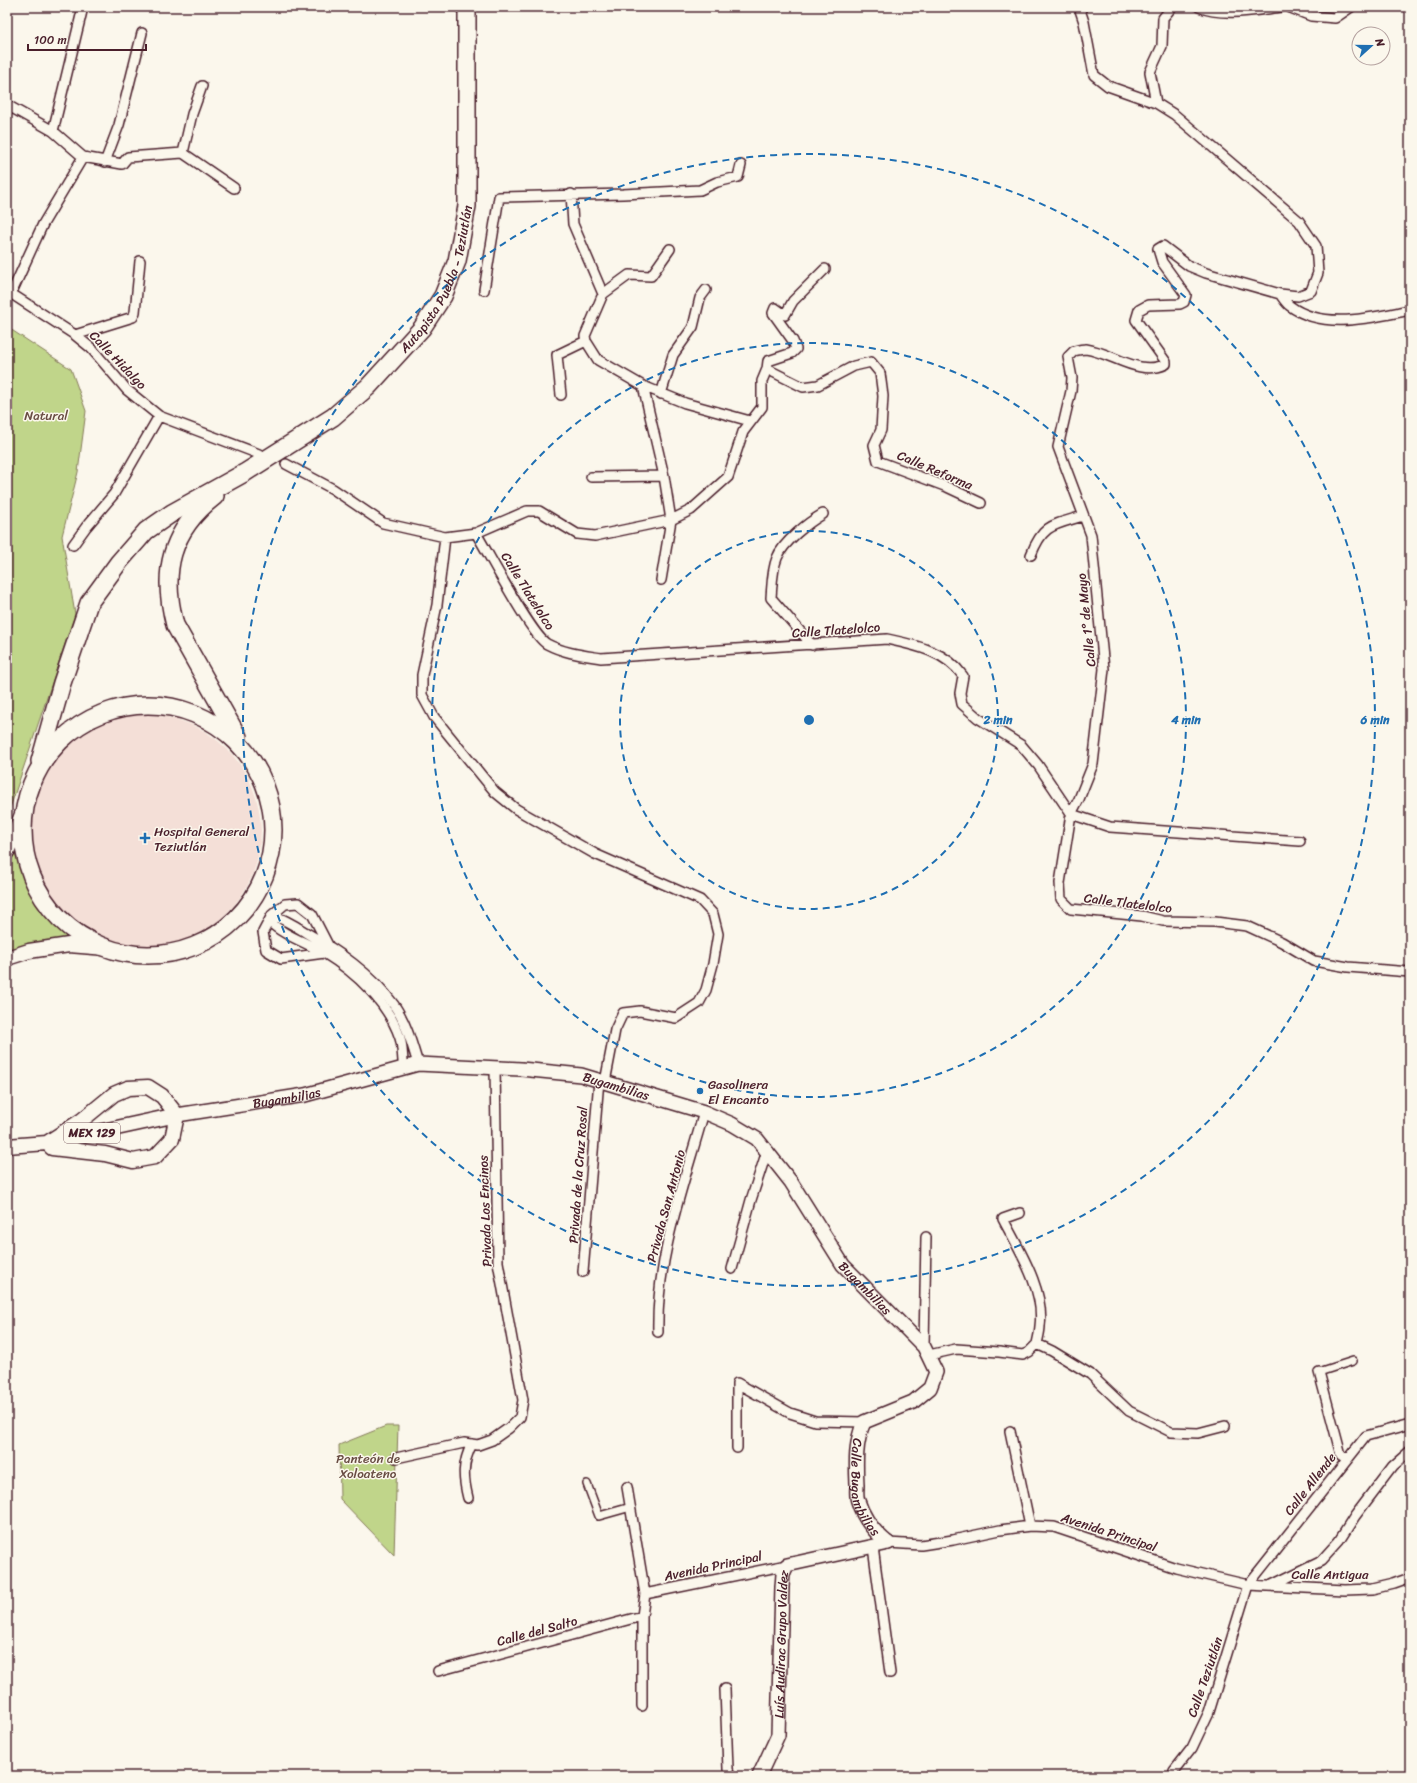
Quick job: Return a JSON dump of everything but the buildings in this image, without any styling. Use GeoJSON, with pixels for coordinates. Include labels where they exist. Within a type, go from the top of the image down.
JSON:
{"type":"FeatureCollection","features":[{"type":"Feature","properties":{"kind":"highway","name":"Autopista Puebla - Teziutlán"},"geometry":{"type":"LineString","coordinates":[[245,749],[175,625],[170,605],[169,568],[173,552],[192,517],[211,499],[246,472],[333,416],[368,387],[422,328],[443,296],[457,261],[467,206],[467,7]]}},
{"type":"Feature","properties":{"kind":"highway","name":"Autopista Puebla - Teziutlán"},"geometry":{"type":"LineString","coordinates":[[40,761],[62,683],[90,603],[119,562],[146,531],[204,494],[246,472]]}},
{"type":"Feature","properties":{"kind":"highway"},"geometry":{"type":"LineString","coordinates":[[153,706],[166,707],[216,724],[230,733],[245,749],[262,777],[268,793],[273,822],[271,858],[257,891],[240,916],[218,935],[201,944],[184,950],[155,955],[124,953],[106,948],[88,940],[68,926],[43,897],[32,875],[24,848],[22,835],[22,814],[28,791],[40,761],[66,736],[92,719],[130,707],[153,706]]}},
{"type":"Feature","properties":{"kind":"main road"},"geometry":{"type":"LineString","coordinates":[[7,852],[22,814]]}},
{"type":"Feature","properties":{"kind":"main road"},"geometry":{"type":"LineString","coordinates":[[7,958],[29,951],[69,945],[106,948]]}},
{"type":"Feature","properties":{"kind":"main road"},"geometry":{"type":"LineString","coordinates":[[7,967],[29,951]]}},
{"type":"Feature","properties":{"kind":"main road","name":"Bugambilias"},"geometry":{"type":"LineString","coordinates":[[177,1115],[305,1095],[418,1064],[581,1075],[704,1112],[732,1124],[757,1139],[791,1182],[843,1265],[926,1351],[936,1372]]}},
{"type":"Feature","properties":{"kind":"main road"},"geometry":{"type":"LineString","coordinates":[[7,1139],[40,1144],[52,1148],[105,1154],[133,1161],[155,1157],[172,1139],[177,1115],[162,1096],[148,1086],[128,1088],[114,1094],[81,1121],[40,1144]]}},
{"type":"Feature","properties":{"kind":"main road","name":"MEX 129"},"geometry":{"type":"LineString","coordinates":[[7,1146],[40,1144],[177,1115]]}},
{"type":"Feature","properties":{"kind":"main road","name":"Calle Bugambilias"},"geometry":{"type":"LineString","coordinates":[[888,1543],[878,1535],[869,1524],[857,1500],[856,1459],[860,1431],[864,1422],[913,1402],[930,1388],[936,1372]]}},
{"type":"Feature","properties":{"kind":"main road","name":"Luís Audirac Grupo Valdez"},"geometry":{"type":"LineString","coordinates":[[759,1776],[778,1735],[782,1587],[783,1574],[787,1565],[888,1543]]}},
{"type":"Feature","properties":{"kind":"street"},"geometry":{"type":"LineString","coordinates":[[53,131],[83,7]]}},
{"type":"Feature","properties":{"kind":"street"},"geometry":{"type":"LineString","coordinates":[[1079,7],[1084,22],[1094,75],[1108,86],[1156,103],[1175,115],[1299,221],[1316,246],[1318,272],[1311,291],[1298,296],[1280,294]]}},
{"type":"Feature","properties":{"kind":"street"},"geometry":{"type":"LineString","coordinates":[[1156,103],[1150,72],[1162,46],[1163,18],[1172,7]]}},
{"type":"Feature","properties":{"kind":"street"},"geometry":{"type":"LineString","coordinates":[[1199,7],[1209,11],[1282,7]]}},
{"type":"Feature","properties":{"kind":"street"},"geometry":{"type":"LineString","coordinates":[[1288,7],[1311,16],[1335,18],[1351,7]]}},
{"type":"Feature","properties":{"kind":"street"},"geometry":{"type":"LineString","coordinates":[[105,162],[119,125],[142,33]]}},
{"type":"Feature","properties":{"kind":"street"},"geometry":{"type":"LineString","coordinates":[[183,153],[192,114],[202,86]]}},
{"type":"Feature","properties":{"kind":"street"},"geometry":{"type":"LineString","coordinates":[[7,105],[53,131],[83,157],[122,164],[128,157],[183,153],[234,188]]}},
{"type":"Feature","properties":{"kind":"street"},"geometry":{"type":"LineString","coordinates":[[9,293],[43,224],[83,157]]}},
{"type":"Feature","properties":{"kind":"street"},"geometry":{"type":"LineString","coordinates":[[484,290],[499,197],[570,194],[622,194],[700,190],[718,182],[738,177],[741,166]]}},
{"type":"Feature","properties":{"kind":"street"},"geometry":{"type":"LineString","coordinates":[[570,194],[573,224],[603,294]]}},
{"type":"Feature","properties":{"kind":"street","name":"Calle 1° de Mayo"},"geometry":{"type":"LineString","coordinates":[[1071,814],[1079,799],[1093,764],[1104,669],[1090,535],[1058,447],[1071,391],[1072,378],[1068,357],[1074,351],[1086,349],[1145,368],[1157,368],[1166,364],[1136,320],[1139,310],[1148,304],[1180,304],[1184,302],[1186,296],[1162,262],[1158,248],[1163,246],[1189,266],[1206,273],[1280,294]]}},
{"type":"Feature","properties":{"kind":"street"},"geometry":{"type":"LineString","coordinates":[[670,249],[651,276],[629,275],[603,294],[585,336],[586,341],[598,360],[643,386],[686,403],[750,421]]}},
{"type":"Feature","properties":{"kind":"street"},"geometry":{"type":"LineString","coordinates":[[75,335],[133,317],[135,312],[140,261]]}},
{"type":"Feature","properties":{"kind":"street"},"geometry":{"type":"LineString","coordinates":[[286,464],[333,489],[383,523],[445,537],[476,533],[527,511],[539,511],[577,534],[595,536],[671,520],[691,510],[728,477],[743,432],[762,407],[762,381],[767,369],[768,360],[792,353],[796,349],[793,341],[772,313],[775,308],[785,315],[793,301],[825,269]]}},
{"type":"Feature","properties":{"kind":"street"},"geometry":{"type":"LineString","coordinates":[[661,394],[673,355],[694,327],[700,298],[706,290]]}},
{"type":"Feature","properties":{"kind":"street","name":"Calle Hidalgo"},"geometry":{"type":"LineString","coordinates":[[9,293],[75,335],[91,348],[127,390],[159,416],[259,454]]}},
{"type":"Feature","properties":{"kind":"street"},"geometry":{"type":"LineString","coordinates":[[1280,294],[1289,306],[1309,316],[1327,320],[1365,318],[1410,310]]}},
{"type":"Feature","properties":{"kind":"street"},"geometry":{"type":"LineString","coordinates":[[561,395],[557,355],[586,341]]}},
{"type":"Feature","properties":{"kind":"street","name":"Calle Reforma"},"geometry":{"type":"LineString","coordinates":[[767,369],[803,387],[818,385],[854,366],[871,362],[880,373],[883,396],[881,430],[874,445],[878,461],[947,487],[980,503]]}},
{"type":"Feature","properties":{"kind":"street"},"geometry":{"type":"LineString","coordinates":[[643,386],[664,476],[671,520],[661,580]]}},
{"type":"Feature","properties":{"kind":"street"},"geometry":{"type":"LineString","coordinates":[[73,546],[86,527],[114,494],[159,416]]}},
{"type":"Feature","properties":{"kind":"street"},"geometry":{"type":"LineString","coordinates":[[591,477],[664,476]]}},
{"type":"Feature","properties":{"kind":"street"},"geometry":{"type":"LineString","coordinates":[[812,645],[771,598],[777,558],[782,549],[804,526],[823,514]]}},
{"type":"Feature","properties":{"kind":"street"},"geometry":{"type":"LineString","coordinates":[[1031,555],[1038,539],[1049,527],[1083,516]]}},
{"type":"Feature","properties":{"kind":"street","name":"Calle Tlatelolco"},"geometry":{"type":"LineString","coordinates":[[476,533],[530,625],[546,643],[566,652],[601,658],[887,639],[926,648],[956,666],[963,676],[960,692],[962,704],[978,718],[1021,745],[1038,766],[1071,814],[1060,883],[1061,899],[1072,909],[1142,916],[1163,921],[1215,922],[1247,926],[1282,942],[1314,961],[1348,967],[1410,972]]}},
{"type":"Feature","properties":{"kind":"street","name":"Privada de la Cruz Rosal"},"geometry":{"type":"LineString","coordinates":[[445,537],[437,605],[422,675],[422,695],[434,717],[495,792],[516,809],[595,854],[700,900],[712,914],[718,934],[713,964],[706,990],[699,1003],[676,1018],[640,1011],[623,1013],[615,1030],[602,1081],[583,1272]]}},
{"type":"Feature","properties":{"kind":"street"},"geometry":{"type":"LineString","coordinates":[[1071,814],[1110,827],[1300,841]]}},
{"type":"Feature","properties":{"kind":"street"},"geometry":{"type":"LineString","coordinates":[[326,949],[281,959],[266,950],[263,932],[270,918],[285,904],[298,903],[312,914],[326,949],[369,990],[387,1011],[400,1038],[404,1068]]}},
{"type":"Feature","properties":{"kind":"street"},"geometry":{"type":"LineString","coordinates":[[270,918],[281,918],[326,949],[351,961],[376,983],[395,1006],[409,1035],[418,1064]]}},
{"type":"Feature","properties":{"kind":"street","name":"Privada Los Encinos"},"geometry":{"type":"LineString","coordinates":[[472,1444],[478,1445],[492,1440],[509,1428],[520,1417],[523,1400],[498,1262],[495,1068]]}},
{"type":"Feature","properties":{"kind":"street","name":"Privada San Antonio"},"geometry":{"type":"LineString","coordinates":[[658,1332],[657,1304],[665,1250],[704,1112]]}},
{"type":"Feature","properties":{"kind":"street"},"geometry":{"type":"LineString","coordinates":[[732,1269],[751,1200],[767,1151]]}},
{"type":"Feature","properties":{"kind":"street"},"geometry":{"type":"LineString","coordinates":[[926,1237],[926,1351],[956,1349],[1023,1355],[1029,1352],[1037,1344],[1041,1325],[1039,1304],[1030,1272],[1003,1219],[1020,1213]]}},
{"type":"Feature","properties":{"kind":"street"},"geometry":{"type":"LineString","coordinates":[[1037,1344],[1052,1350],[1090,1374],[1129,1411],[1171,1432],[1198,1433],[1225,1426]]}},
{"type":"Feature","properties":{"kind":"street"},"geometry":{"type":"LineString","coordinates":[[1347,1459],[1341,1455],[1319,1372],[1352,1361]]}},
{"type":"Feature","properties":{"kind":"street"},"geometry":{"type":"LineString","coordinates":[[737,1448],[737,1383],[790,1413],[815,1421],[864,1422]]}},
{"type":"Feature","properties":{"kind":"street","name":"Calle Allende"},"geometry":{"type":"LineString","coordinates":[[1248,1585],[1366,1436],[1410,1424]]}},
{"type":"Feature","properties":{"kind":"street"},"geometry":{"type":"LineString","coordinates":[[1010,1431],[1030,1526]]}},
{"type":"Feature","properties":{"kind":"street"},"geometry":{"type":"LineString","coordinates":[[396,1458],[464,1443],[472,1444],[467,1453],[463,1477],[468,1498]]}},
{"type":"Feature","properties":{"kind":"street"},"geometry":{"type":"LineString","coordinates":[[1269,1586],[1322,1561],[1340,1541],[1355,1516],[1393,1466],[1410,1451]]}},
{"type":"Feature","properties":{"kind":"street"},"geometry":{"type":"LineString","coordinates":[[587,1484],[599,1516],[631,1507]]}},
{"type":"Feature","properties":{"kind":"street"},"geometry":{"type":"LineString","coordinates":[[627,1487],[645,1594],[642,1616],[642,1706]]}},
{"type":"Feature","properties":{"kind":"street","name":"Avenida Principal"},"geometry":{"type":"LineString","coordinates":[[888,1543],[921,1545],[1000,1530],[1030,1526],[1054,1527],[1176,1568],[1248,1585]]}},
{"type":"Feature","properties":{"kind":"street"},"geometry":{"type":"LineString","coordinates":[[873,1546],[890,1673]]}},
{"type":"Feature","properties":{"kind":"street","name":"Avenida Principal"},"geometry":{"type":"LineString","coordinates":[[645,1594],[787,1565]]}},
{"type":"Feature","properties":{"kind":"street","name":"Calle Antigua"},"geometry":{"type":"LineString","coordinates":[[1248,1585],[1345,1590],[1372,1588],[1393,1584],[1410,1578]]}},
{"type":"Feature","properties":{"kind":"street","name":"Calle Teziutlán"},"geometry":{"type":"LineString","coordinates":[[1174,1771],[1192,1748],[1209,1712],[1248,1585]]}},
{"type":"Feature","properties":{"kind":"street","name":"Calle del Salto"},"geometry":{"type":"LineString","coordinates":[[438,1671],[642,1616]]}},
{"type":"Feature","properties":{"kind":"street"},"geometry":{"type":"LineString","coordinates":[[725,1688],[728,1769],[730,1776]]}},
{"type":"Feature","properties":{"kind":"shaded area","name":"Hospital General Teziutlán"},"geometry":{"type":"Polygon","coordinates":[[[145,715],[168,717],[200,729],[219,741],[235,757],[247,776],[256,797],[259,808],[261,831],[259,854],[247,886],[235,905],[219,921],[200,933],[179,942],[168,945],[145,947],[122,945],[90,933],[71,921],[55,905],[43,886],[34,865],[31,854],[29,831],[31,808],[43,776],[55,757],[71,741],[90,729],[111,720],[122,717],[145,715]]]}},
{"type":"Feature","properties":{"kind":"green space","name":"Natural"},"geometry":{"type":"Polygon","coordinates":[[[7,327],[71,369],[86,411],[78,472],[62,536],[75,614],[7,817],[7,327]]]}},
{"type":"Feature","properties":{"kind":"green space"},"geometry":{"type":"Polygon","coordinates":[[[16,841],[30,883],[57,920],[77,936],[15,949],[7,953],[7,867],[16,841]]]}},
{"type":"Feature","properties":{"kind":"green space","name":"Panteón de Xoloateno"},"geometry":{"type":"Polygon","coordinates":[[[386,1426],[398,1426],[394,1555],[340,1499],[339,1445],[386,1426]]]}},
{"type":"Feature","properties":{"kind":"place","name":"Hospital General Teziutlán"},"geometry":{"type":"Point","coordinates":[145,838]}},
{"type":"Feature","properties":{"kind":"place","name":"Gasolinera El Encanto"},"geometry":{"type":"Point","coordinates":[700,1091]}}]}
